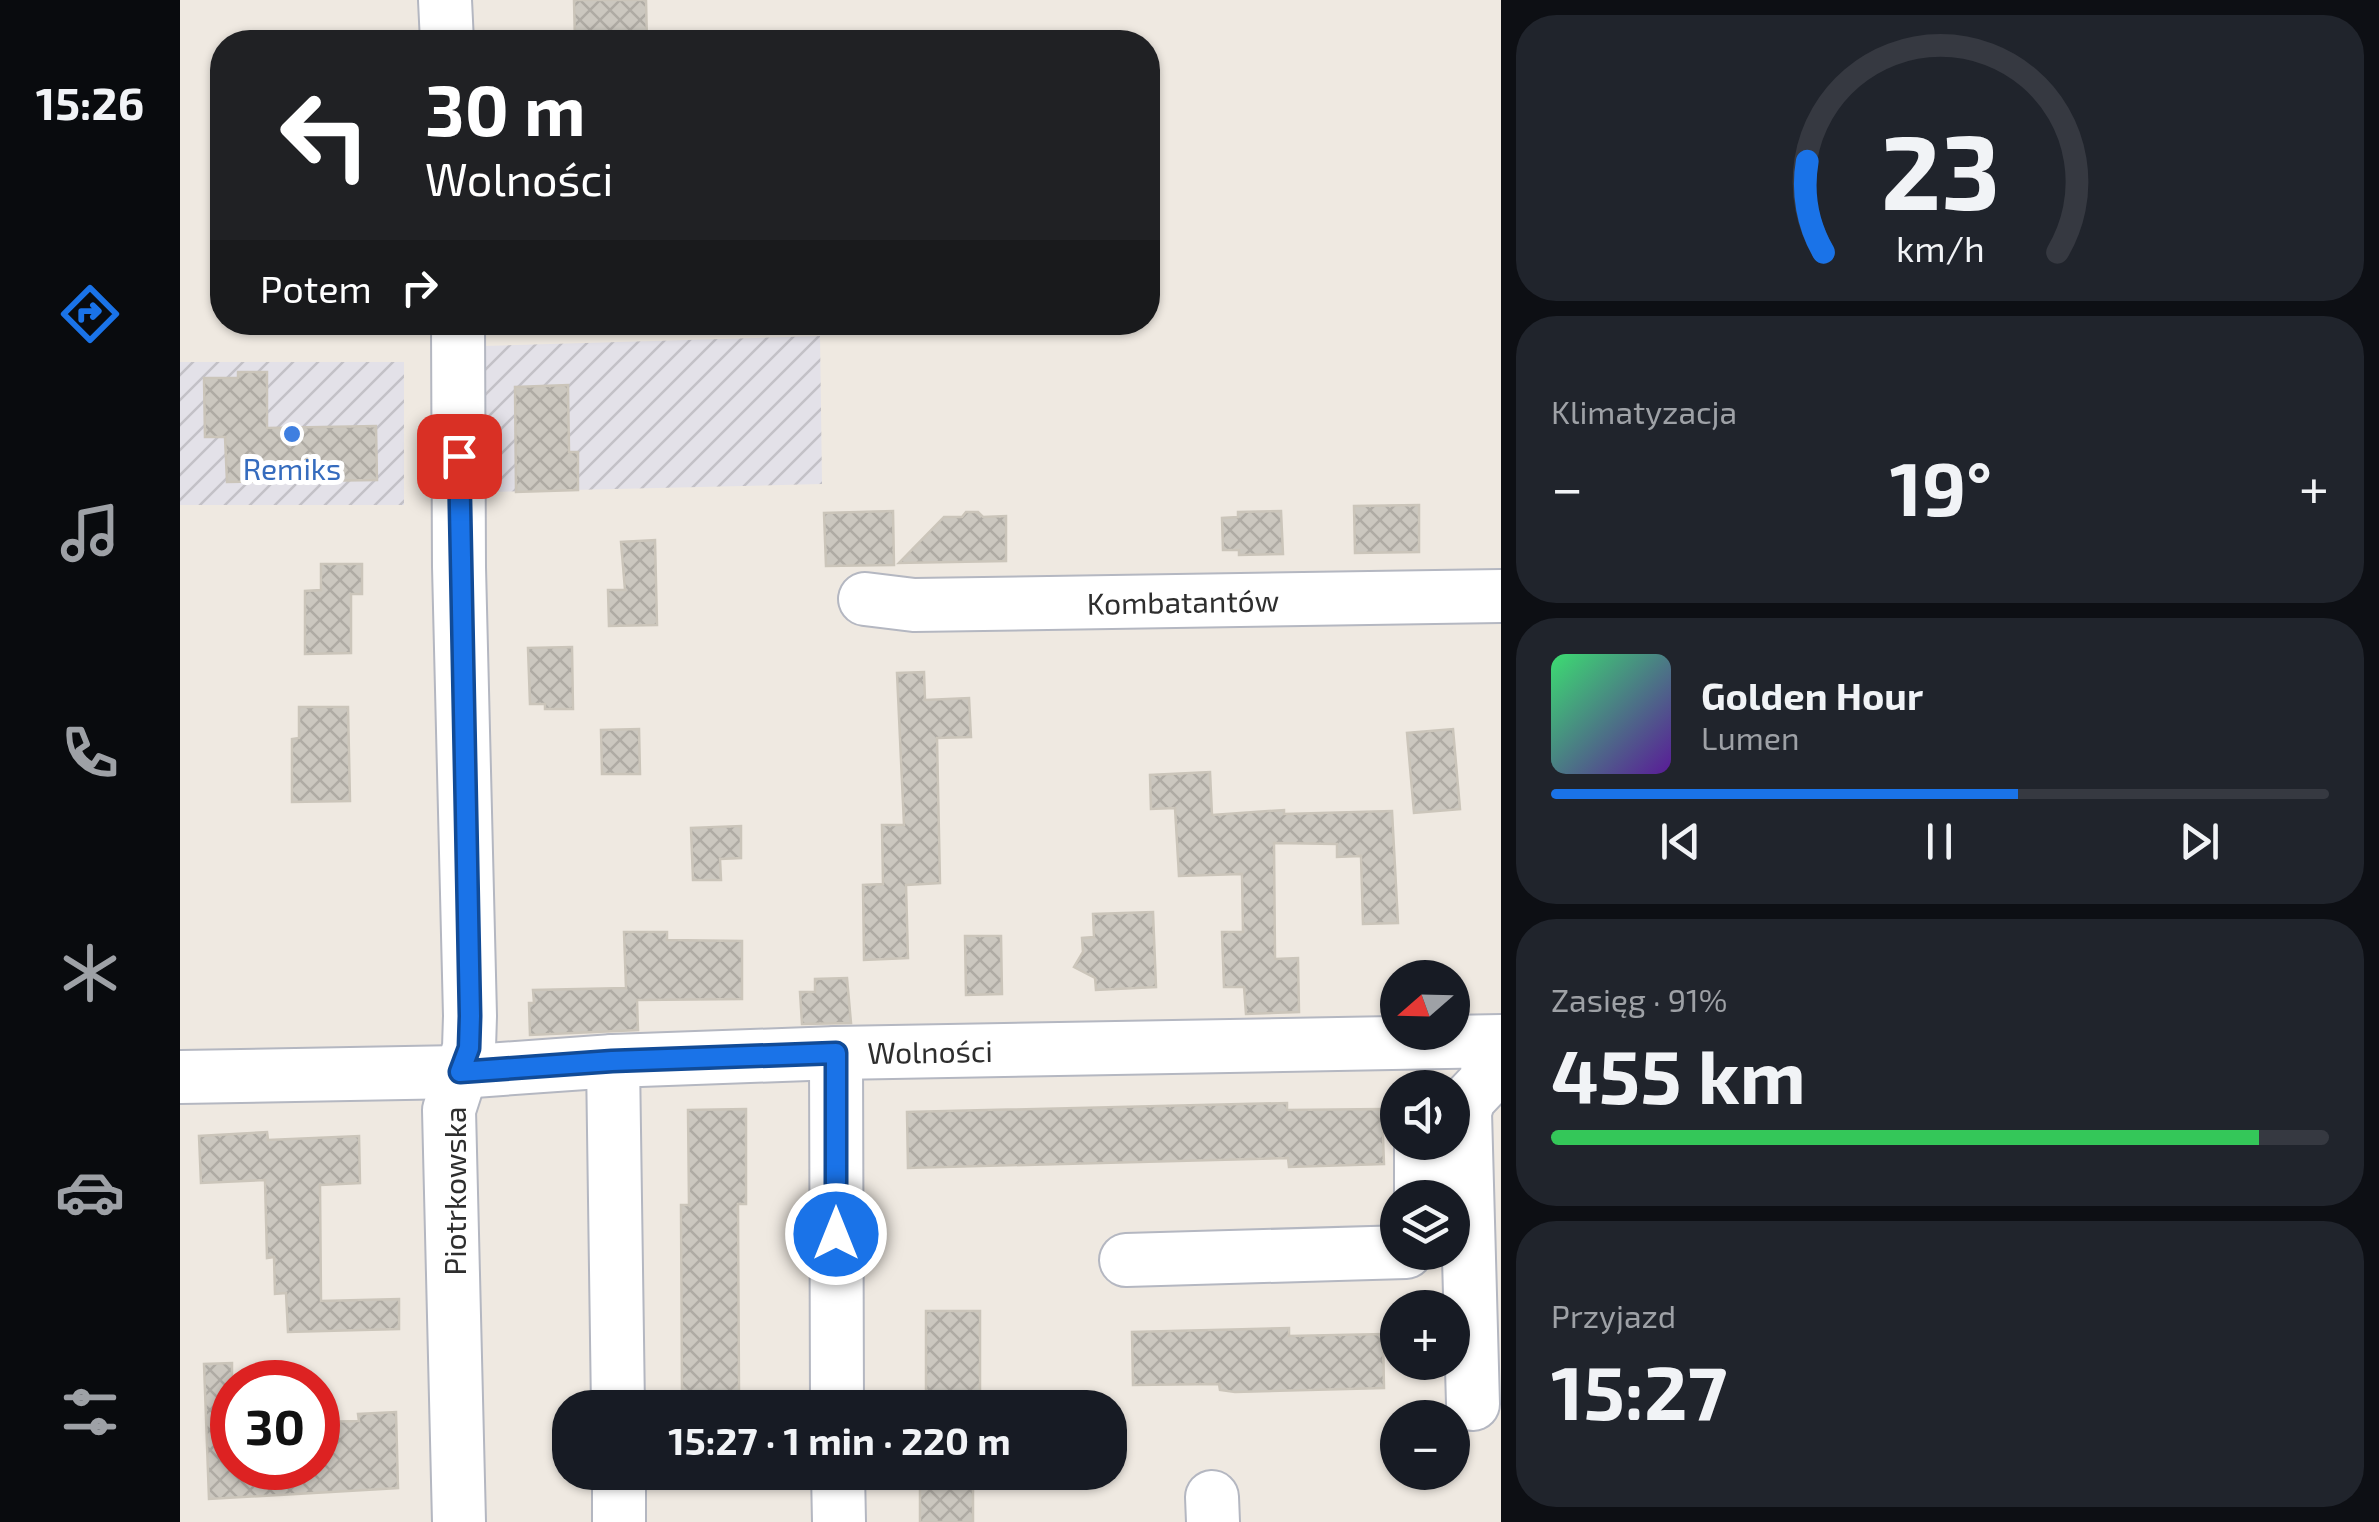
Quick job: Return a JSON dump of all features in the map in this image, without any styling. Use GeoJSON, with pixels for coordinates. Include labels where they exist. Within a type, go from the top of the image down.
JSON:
{"type":"FeatureCollection","features":[{"type":"Feature","properties":{"kind":"street"},"geometry":{"type":"LineString","coordinates":[[445,0],[446,30]]}},
{"type":"Feature","properties":{"kind":"street","name":"Piotrkowska"},"geometry":{"type":"LineString","coordinates":[[458,335],[459,567],[470,1016],[469,1048],[449,1110],[459,1522]]}},
{"type":"Feature","properties":{"kind":"street","name":"Kombatantów"},"geometry":{"type":"LineString","coordinates":[[864,599],[914,605],[1501,596]]}},
{"type":"Feature","properties":{"kind":"street"},"geometry":{"type":"LineString","coordinates":[[1473,1404],[1465,1112],[1469,1099],[1487,1080],[1495,1042]]}},
{"type":"Feature","properties":{"kind":"street","name":"Wolności"},"geometry":{"type":"LineString","coordinates":[[180,1077],[460,1072],[612,1061],[836,1053],[1420,1065],[1495,1042]]}},
{"type":"Feature","properties":{"kind":"street"},"geometry":{"type":"LineString","coordinates":[[836,1053],[837,1390]]}},
{"type":"Feature","properties":{"kind":"street"},"geometry":{"type":"LineString","coordinates":[[612,1061],[618,1390]]}},
{"type":"Feature","properties":{"kind":"street"},"geometry":{"type":"LineString","coordinates":[[1126,1260],[1380,1253]]}},
{"type":"Feature","properties":{"kind":"street"},"geometry":{"type":"LineString","coordinates":[[619,1490],[620,1522]]}},
{"type":"Feature","properties":{"kind":"street"},"geometry":{"type":"LineString","coordinates":[[838,1490],[839,1522]]}},
{"type":"Feature","properties":{"kind":"shaded area"},"geometry":{"type":"Polygon","coordinates":[[[820,336],[822,484],[488,492],[484,346],[820,336]]]}},
{"type":"Feature","properties":{"kind":"shaded area","name":"Remiks"},"geometry":{"type":"Polygon","coordinates":[[[180,362],[404,362],[404,505],[180,505],[180,362]]]}},
{"type":"Feature","properties":{"kind":"building"},"geometry":{"type":"Polygon","coordinates":[[[574,0],[646,0],[647,30],[575,30],[574,0]]]}},
{"type":"Feature","properties":{"kind":"building"},"geometry":{"type":"Polygon","coordinates":[[[238,372],[267,372],[267,428],[376,426],[377,480],[227,482],[225,437],[205,437],[204,378],[238,378],[238,372]]]}},
{"type":"Feature","properties":{"kind":"building"},"geometry":{"type":"Polygon","coordinates":[[[568,385],[569,452],[578,452],[578,490],[516,492],[515,387],[568,385]]]}},
{"type":"Feature","properties":{"kind":"building"},"geometry":{"type":"Polygon","coordinates":[[[1419,505],[1419,552],[1355,553],[1354,506],[1419,505]]]}},
{"type":"Feature","properties":{"kind":"building"},"geometry":{"type":"Polygon","coordinates":[[[893,511],[894,565],[826,566],[824,513],[893,511]]]}},
{"type":"Feature","properties":{"kind":"building"},"geometry":{"type":"Polygon","coordinates":[[[1281,511],[1283,554],[1239,555],[1239,550],[1223,550],[1222,518],[1238,517],[1238,512],[1281,511]]]}},
{"type":"Feature","properties":{"kind":"building"},"geometry":{"type":"Polygon","coordinates":[[[966,512],[978,512],[983,517],[1006,516],[1006,561],[899,563],[944,517],[962,517],[966,512]]]}},
{"type":"Feature","properties":{"kind":"building"},"geometry":{"type":"Polygon","coordinates":[[[655,540],[657,625],[609,626],[608,590],[625,590],[621,542],[655,540]]]}},
{"type":"Feature","properties":{"kind":"building"},"geometry":{"type":"Polygon","coordinates":[[[321,564],[362,564],[362,594],[351,594],[351,653],[305,654],[305,591],[321,590],[321,564]]]}},
{"type":"Feature","properties":{"kind":"building"},"geometry":{"type":"Polygon","coordinates":[[[572,647],[573,709],[545,709],[545,704],[530,704],[528,648],[572,647]]]}},
{"type":"Feature","properties":{"kind":"building"},"geometry":{"type":"Polygon","coordinates":[[[924,672],[925,700],[969,698],[971,737],[937,738],[940,883],[906,885],[908,958],[864,960],[863,885],[883,884],[882,825],[904,825],[897,673],[924,672]]]}},
{"type":"Feature","properties":{"kind":"building"},"geometry":{"type":"Polygon","coordinates":[[[299,707],[348,707],[350,801],[292,802],[292,739],[299,738],[299,707]]]}},
{"type":"Feature","properties":{"kind":"building"},"geometry":{"type":"Polygon","coordinates":[[[639,729],[640,774],[602,774],[601,730],[639,729]]]}},
{"type":"Feature","properties":{"kind":"building"},"geometry":{"type":"Polygon","coordinates":[[[1453,729],[1460,809],[1414,813],[1407,733],[1453,729]]]}},
{"type":"Feature","properties":{"kind":"building"},"geometry":{"type":"Polygon","coordinates":[[[1210,772],[1212,815],[1284,810],[1284,814],[1392,811],[1398,923],[1363,924],[1361,856],[1337,857],[1337,844],[1274,843],[1275,959],[1298,958],[1299,1012],[1246,1014],[1244,987],[1224,987],[1222,932],[1243,932],[1242,874],[1179,876],[1175,808],[1151,809],[1150,775],[1210,772]]]}},
{"type":"Feature","properties":{"kind":"building"},"geometry":{"type":"Polygon","coordinates":[[[741,826],[741,858],[720,859],[721,880],[693,880],[691,828],[741,826]]]}},
{"type":"Feature","properties":{"kind":"building"},"geometry":{"type":"Polygon","coordinates":[[[1153,912],[1156,987],[1096,990],[1095,978],[1074,967],[1083,952],[1082,938],[1094,937],[1093,914],[1153,912]]]}},
{"type":"Feature","properties":{"kind":"building"},"geometry":{"type":"Polygon","coordinates":[[[624,932],[667,932],[667,940],[742,941],[742,999],[637,1000],[638,1030],[530,1035],[529,1003],[534,1003],[533,990],[626,988],[624,932]]]}},
{"type":"Feature","properties":{"kind":"building"},"geometry":{"type":"Polygon","coordinates":[[[965,936],[1001,936],[1002,994],[966,995],[965,936]]]}},
{"type":"Feature","properties":{"kind":"building"},"geometry":{"type":"Polygon","coordinates":[[[847,978],[851,1023],[802,1024],[800,992],[815,992],[815,979],[847,978]]]}},
{"type":"Feature","properties":{"kind":"building"},"geometry":{"type":"Polygon","coordinates":[[[1287,1103],[1287,1110],[1380,1109],[1380,1160],[1384,1164],[1289,1167],[1288,1158],[908,1168],[907,1112],[1287,1103]]]}},
{"type":"Feature","properties":{"kind":"building"},"geometry":{"type":"Polygon","coordinates":[[[746,1109],[746,1204],[738,1204],[739,1390],[682,1390],[681,1205],[689,1205],[688,1110],[746,1109]]]}},
{"type":"Feature","properties":{"kind":"building"},"geometry":{"type":"Polygon","coordinates":[[[267,1132],[268,1140],[359,1136],[360,1183],[320,1185],[321,1301],[399,1299],[399,1329],[288,1332],[286,1293],[275,1294],[274,1257],[267,1258],[265,1180],[201,1183],[199,1136],[267,1132]]]}},
{"type":"Feature","properties":{"kind":"building"},"geometry":{"type":"Polygon","coordinates":[[[926,1311],[980,1311],[980,1390],[926,1390],[926,1311]]]}},
{"type":"Feature","properties":{"kind":"building"},"geometry":{"type":"Polygon","coordinates":[[[1289,1328],[1289,1336],[1380,1334],[1380,1380],[1384,1380],[1384,1388],[1235,1392],[1220,1390],[1219,1384],[1133,1385],[1132,1332],[1289,1328]]]}},
{"type":"Feature","properties":{"kind":"building"},"geometry":{"type":"Polygon","coordinates":[[[204,1364],[210,1364],[210,1490],[340,1490],[340,1421],[359,1421],[358,1414],[396,1412],[398,1488],[209,1499],[204,1364]]]}},
{"type":"Feature","properties":{"kind":"building"},"geometry":{"type":"Polygon","coordinates":[[[920,1490],[973,1490],[973,1522],[920,1522],[920,1490]]]}},
{"type":"Feature","properties":{"kind":"place","name":"Remiks"},"geometry":{"type":"Point","coordinates":[292,434]}},
{"type":"Feature","properties":{"kind":"route"},"geometry":{"type":"LineString","coordinates":[[459,456],[470,1016],[469,1048],[460,1072],[612,1061],[836,1053],[836,1234]]}}]}
